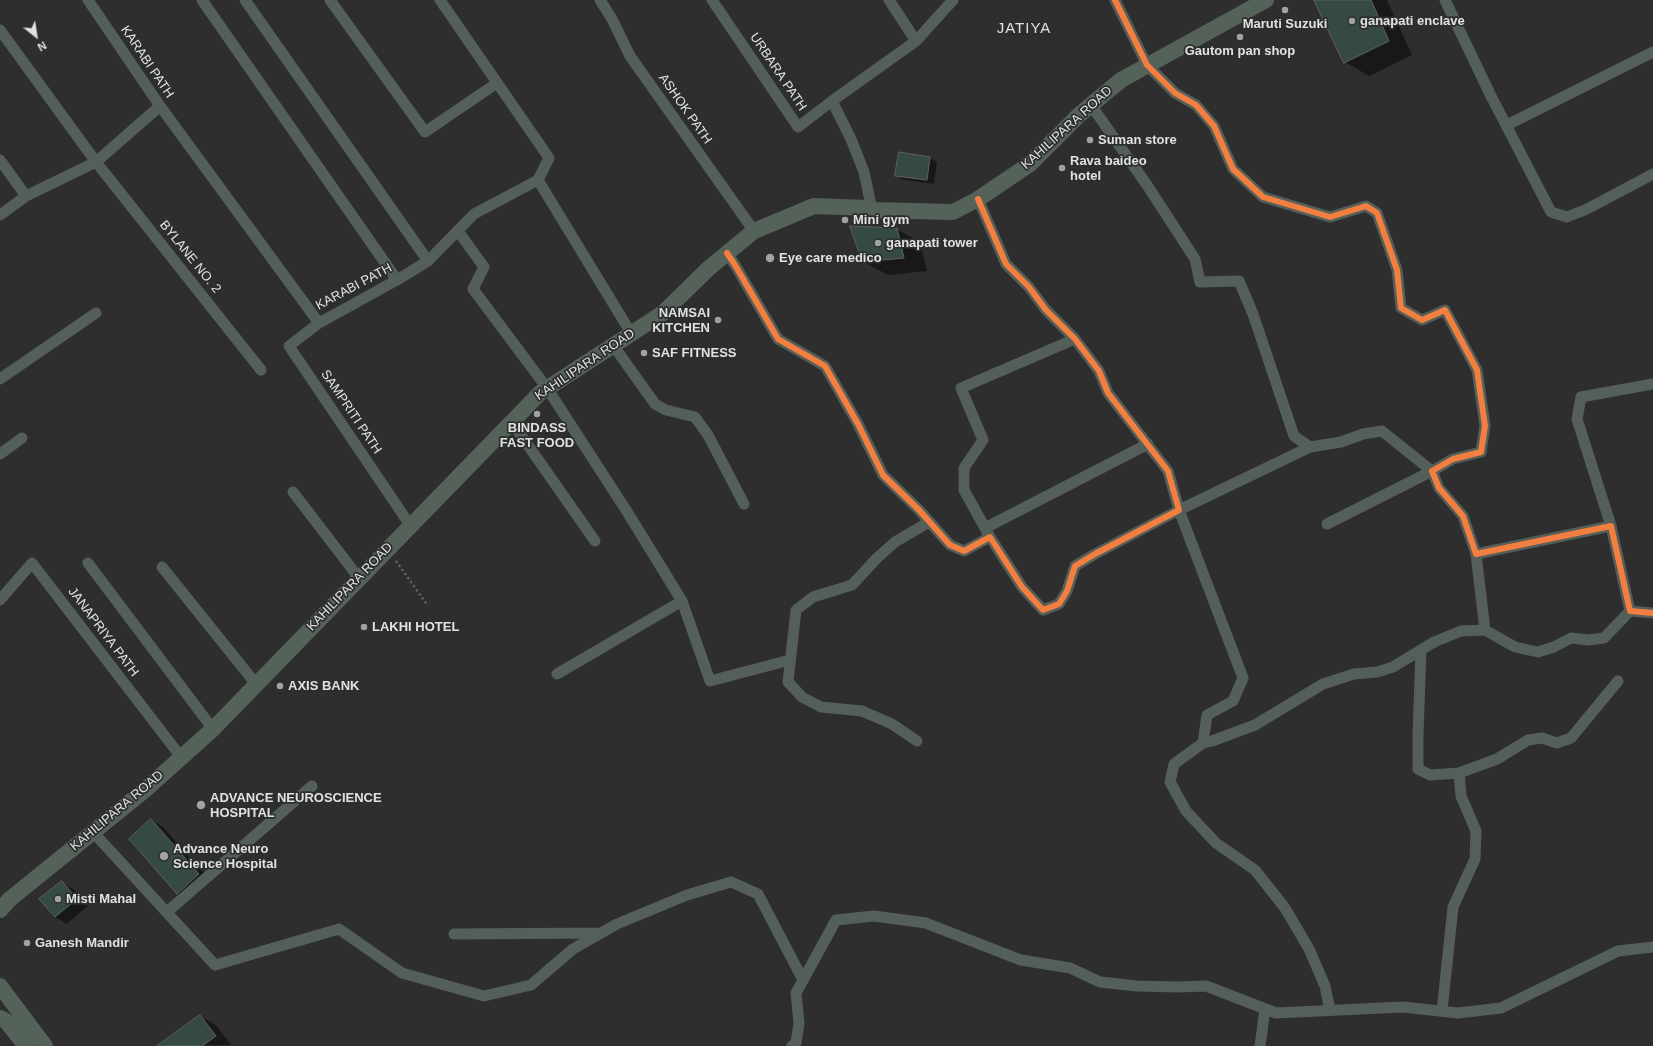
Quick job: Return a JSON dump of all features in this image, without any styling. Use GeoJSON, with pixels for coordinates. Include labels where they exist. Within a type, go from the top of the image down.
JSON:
{"type":"FeatureCollection","features":[{"type":"Feature","properties":{"kind":"main road","name":"KAHILIPARA ROAD"},"geometry":{"type":"LineString","coordinates":[[0,910],[10,899],[145,790],[213,729],[540,392],[663,313],[754,231],[814,206],[866,208],[872,210],[953,212],[978,199],[1030,164],[1090,106],[1121,80],[1266,0]]}},
{"type":"Feature","properties":{"kind":"main road"},"geometry":{"type":"LineString","coordinates":[[0,986],[45,1046]]}},
{"type":"Feature","properties":{"kind":"main road"},"geometry":{"type":"LineString","coordinates":[[2,1022],[26,1046]]}},
{"type":"Feature","properties":{"kind":"street","name":"KARABI PATH"},"geometry":{"type":"LineString","coordinates":[[88,0],[160,106],[319,323],[428,261],[474,214],[538,180]]}},
{"type":"Feature","properties":{"kind":"street"},"geometry":{"type":"LineString","coordinates":[[202,0],[397,280]]}},
{"type":"Feature","properties":{"kind":"street"},"geometry":{"type":"LineString","coordinates":[[245,0],[428,261]]}},
{"type":"Feature","properties":{"kind":"street"},"geometry":{"type":"LineString","coordinates":[[330,0],[425,132],[497,83]]}},
{"type":"Feature","properties":{"kind":"street"},"geometry":{"type":"LineString","coordinates":[[440,0],[549,158],[538,180],[631,334]]}},
{"type":"Feature","properties":{"kind":"street","name":"ASHOK PATH"},"geometry":{"type":"LineString","coordinates":[[600,0],[612,19],[630,56],[754,231]]}},
{"type":"Feature","properties":{"kind":"street","name":"URBARA PATH"},"geometry":{"type":"LineString","coordinates":[[712,0],[798,127],[832,101]]}},
{"type":"Feature","properties":{"kind":"street"},"geometry":{"type":"LineString","coordinates":[[889,0],[916,41]]}},
{"type":"Feature","properties":{"kind":"street"},"geometry":{"type":"LineString","coordinates":[[872,210],[864,172],[851,139],[832,101],[916,41],[952,0]]}},
{"type":"Feature","properties":{"kind":"street"},"geometry":{"type":"LineString","coordinates":[[1115,0],[1147,65],[1175,93],[1196,105],[1214,126],[1233,169],[1263,196],[1330,217],[1366,206],[1377,213],[1397,270],[1401,308],[1422,320],[1445,310],[1476,370],[1485,426],[1481,452],[1453,459],[1327,524]]}},
{"type":"Feature","properties":{"kind":"street"},"geometry":{"type":"LineString","coordinates":[[1445,0],[1551,212],[1566,217],[1587,209],[1653,174]]}},
{"type":"Feature","properties":{"kind":"street","name":"BYLANE NO. 2"},"geometry":{"type":"LineString","coordinates":[[0,30],[96,162],[261,370]]}},
{"type":"Feature","properties":{"kind":"street"},"geometry":{"type":"LineString","coordinates":[[1507,125],[1653,52]]}},
{"type":"Feature","properties":{"kind":"street"},"geometry":{"type":"LineString","coordinates":[[0,215],[26,196],[96,162],[160,106]]}},
{"type":"Feature","properties":{"kind":"street"},"geometry":{"type":"LineString","coordinates":[[1090,106],[1147,185],[1195,260],[1200,282],[1239,281],[1253,314],[1294,436],[1310,447]]}},
{"type":"Feature","properties":{"kind":"street"},"geometry":{"type":"LineString","coordinates":[[0,160],[26,196]]}},
{"type":"Feature","properties":{"kind":"street"},"geometry":{"type":"LineString","coordinates":[[978,199],[1006,264],[1029,287],[1046,310],[1075,338],[1099,371],[1108,393],[1168,471],[1179,510],[1244,678],[1233,701],[1207,715],[1204,742]]}},
{"type":"Feature","properties":{"kind":"street"},"geometry":{"type":"LineString","coordinates":[[458,231],[484,266],[474,289],[547,388],[626,510],[682,601],[710,681],[790,660]]}},
{"type":"Feature","properties":{"kind":"street"},"geometry":{"type":"LineString","coordinates":[[727,254],[735,265],[778,339],[825,366],[858,424],[883,474],[950,545],[964,551],[988,533],[1148,444]]}},
{"type":"Feature","properties":{"kind":"street"},"geometry":{"type":"LineString","coordinates":[[0,379],[96,313]]}},
{"type":"Feature","properties":{"kind":"street","name":"SAMPRITI PATH"},"geometry":{"type":"LineString","coordinates":[[319,323],[289,346],[410,525]]}},
{"type":"Feature","properties":{"kind":"street"},"geometry":{"type":"LineString","coordinates":[[1075,338],[961,388],[983,440],[964,468],[964,490],[988,533],[1022,587],[1042,610],[1059,604],[1067,591],[1075,566],[1095,554],[1179,510],[1310,447],[1341,442],[1363,434],[1382,431],[1432,471],[1439,488],[1463,516],[1476,554],[1485,630]]}},
{"type":"Feature","properties":{"kind":"street"},"geometry":{"type":"LineString","coordinates":[[614,345],[655,404],[666,410],[695,417],[708,435],[744,504]]}},
{"type":"Feature","properties":{"kind":"street"},"geometry":{"type":"LineString","coordinates":[[1630,611],[1611,526],[1577,419],[1581,397],[1653,384]]}},
{"type":"Feature","properties":{"kind":"street"},"geometry":{"type":"LineString","coordinates":[[511,421],[595,541]]}},
{"type":"Feature","properties":{"kind":"street"},"geometry":{"type":"LineString","coordinates":[[0,454],[22,438]]}},
{"type":"Feature","properties":{"kind":"street"},"geometry":{"type":"LineString","coordinates":[[293,492],[359,578]]}},
{"type":"Feature","properties":{"kind":"street"},"geometry":{"type":"LineString","coordinates":[[917,741],[892,724],[862,711],[821,707],[802,697],[788,682],[796,610],[813,597],[852,585],[877,558],[895,542],[929,522]]}},
{"type":"Feature","properties":{"kind":"street"},"geometry":{"type":"LineString","coordinates":[[1476,554],[1611,526]]}},
{"type":"Feature","properties":{"kind":"street","name":"JANAPRIYA PATH"},"geometry":{"type":"LineString","coordinates":[[0,600],[32,562],[181,757]]}},
{"type":"Feature","properties":{"kind":"street"},"geometry":{"type":"LineString","coordinates":[[88,563],[213,729]]}},
{"type":"Feature","properties":{"kind":"street"},"geometry":{"type":"LineString","coordinates":[[162,567],[256,684]]}},
{"type":"Feature","properties":{"kind":"street"},"geometry":{"type":"LineString","coordinates":[[557,674],[682,601]]}},
{"type":"Feature","properties":{"kind":"street"},"geometry":{"type":"LineString","coordinates":[[1630,611],[1653,613]]}},
{"type":"Feature","properties":{"kind":"street"},"geometry":{"type":"LineString","coordinates":[[1330,1010],[1325,986],[1312,957],[1285,908],[1255,870],[1216,843],[1186,811],[1170,782],[1174,764],[1204,742],[1212,741],[1255,725],[1323,684],[1354,674],[1378,672],[1393,667],[1434,642],[1461,630],[1485,630],[1515,647],[1538,652],[1554,648],[1571,638],[1588,640],[1604,638],[1630,611]]}},
{"type":"Feature","properties":{"kind":"street"},"geometry":{"type":"LineString","coordinates":[[1421,650],[1418,770],[1430,775],[1459,773],[1497,760],[1528,740],[1542,738],[1557,743],[1571,738],[1618,681]]}},
{"type":"Feature","properties":{"kind":"street"},"geometry":{"type":"LineString","coordinates":[[1442,1011],[1453,907],[1475,858],[1476,831],[1461,796],[1459,773]]}},
{"type":"Feature","properties":{"kind":"street"},"geometry":{"type":"LineString","coordinates":[[167,912],[312,786]]}},
{"type":"Feature","properties":{"kind":"street"},"geometry":{"type":"LineString","coordinates":[[93,832],[215,964],[339,929],[402,973],[484,996],[530,985],[573,949],[617,924],[687,895],[731,882],[758,894],[803,980]]}},
{"type":"Feature","properties":{"kind":"street"},"geometry":{"type":"LineString","coordinates":[[792,1046],[796,1043],[799,1023],[796,993],[836,920],[874,916],[926,923],[1021,960],[1070,968],[1100,982],[1137,986],[1206,986],[1276,1014],[1403,1007],[1458,1013],[1501,1008],[1618,951],[1653,946]]}},
{"type":"Feature","properties":{"kind":"street"},"geometry":{"type":"LineString","coordinates":[[454,934],[602,933]]}},
{"type":"Feature","properties":{"kind":"street"},"geometry":{"type":"LineString","coordinates":[[1260,1046],[1265,1009]]}},
{"type":"Feature","properties":{"kind":"path"},"geometry":{"type":"LineString","coordinates":[[396,561],[428,606]]}},
{"type":"Feature","properties":{"kind":"building","name":"ganapati enclave"},"geometry":{"type":"Polygon","coordinates":[[[1314,0],[1371,0],[1389,41],[1344,63],[1314,0]]]}},
{"type":"Feature","properties":{"kind":"building"},"geometry":{"type":"Polygon","coordinates":[[[899,152],[930,157],[927,180],[895,176],[899,152]]]}},
{"type":"Feature","properties":{"kind":"building","name":"ganapati tower"},"geometry":{"type":"Polygon","coordinates":[[[850,226],[897,228],[904,258],[863,262],[850,226]]]}},
{"type":"Feature","properties":{"kind":"building","name":"Advance Neuro Science Hospital"},"geometry":{"type":"Polygon","coordinates":[[[151,819],[199,874],[177,894],[129,839],[151,819]]]}},
{"type":"Feature","properties":{"kind":"building","name":"Misti Mahal"},"geometry":{"type":"Polygon","coordinates":[[[62,881],[77,899],[55,917],[39,899],[62,881]]]}},
{"type":"Feature","properties":{"kind":"building"},"geometry":{"type":"Polygon","coordinates":[[[200,1015],[216,1036],[202,1046],[157,1046],[200,1015]]]}},
{"type":"Feature","properties":{"kind":"cycle path"},"geometry":{"type":"LineString","coordinates":[[1115,0],[1147,65],[1175,93],[1196,105],[1214,126],[1233,169],[1263,197],[1330,217],[1366,206],[1377,213],[1397,270],[1401,308],[1422,320],[1445,310],[1477,370],[1485,426],[1481,452],[1453,459],[1432,471],[1439,488],[1463,516],[1476,554],[1611,526],[1630,611],[1653,613]]}},
{"type":"Feature","properties":{"kind":"cycle path"},"geometry":{"type":"LineString","coordinates":[[727,253],[778,339],[825,366],[858,424],[883,475],[919,510],[950,545],[964,551],[990,537],[1022,587],[1043,610],[1059,604],[1067,591],[1075,566],[1179,510],[1168,471],[1108,393],[1099,371],[1075,339],[1046,310],[1029,287],[1006,264],[978,199]]}},
{"type":"Feature","properties":{"kind":"place","name":"Maruti Suzuki"},"geometry":{"type":"Point","coordinates":[1285,10]}},
{"type":"Feature","properties":{"kind":"place","name":"ganapati enclave"},"geometry":{"type":"Point","coordinates":[1352,21]}},
{"type":"Feature","properties":{"kind":"place","name":"Gautom pan shop"},"geometry":{"type":"Point","coordinates":[1240,37]}},
{"type":"Feature","properties":{"kind":"place","name":"Suman store"},"geometry":{"type":"Point","coordinates":[1090,140]}},
{"type":"Feature","properties":{"kind":"place","name":"Rava baideo hotel"},"geometry":{"type":"Point","coordinates":[1062,168]}},
{"type":"Feature","properties":{"kind":"place","name":"Mini gym"},"geometry":{"type":"Point","coordinates":[845,220]}},
{"type":"Feature","properties":{"kind":"place","name":"ganapati tower"},"geometry":{"type":"Point","coordinates":[878,243]}},
{"type":"Feature","properties":{"kind":"place","name":"Eye care medico"},"geometry":{"type":"Point","coordinates":[770,258]}},
{"type":"Feature","properties":{"kind":"place","name":"NAMSAI KITCHEN"},"geometry":{"type":"Point","coordinates":[718,320]}},
{"type":"Feature","properties":{"kind":"place","name":"SAF FITNESS"},"geometry":{"type":"Point","coordinates":[644,353]}},
{"type":"Feature","properties":{"kind":"place","name":"BINDASS FAST FOOD"},"geometry":{"type":"Point","coordinates":[537,414]}},
{"type":"Feature","properties":{"kind":"place","name":"LAKHI HOTEL"},"geometry":{"type":"Point","coordinates":[364,627]}},
{"type":"Feature","properties":{"kind":"place","name":"AXIS BANK"},"geometry":{"type":"Point","coordinates":[280,686]}},
{"type":"Feature","properties":{"kind":"place","name":"ADVANCE NEUROSCIENCE HOSPITAL"},"geometry":{"type":"Point","coordinates":[201,805]}},
{"type":"Feature","properties":{"kind":"place","name":"Advance Neuro Science Hospital"},"geometry":{"type":"Point","coordinates":[164,856]}},
{"type":"Feature","properties":{"kind":"place","name":"Misti Mahal"},"geometry":{"type":"Point","coordinates":[58,899]}},
{"type":"Feature","properties":{"kind":"place","name":"Ganesh Mandir"},"geometry":{"type":"Point","coordinates":[27,943]}},
{"type":"Feature","properties":{"kind":"district","name":"JATIYA"},"geometry":{"type":"Point","coordinates":[1024,29]}}]}
